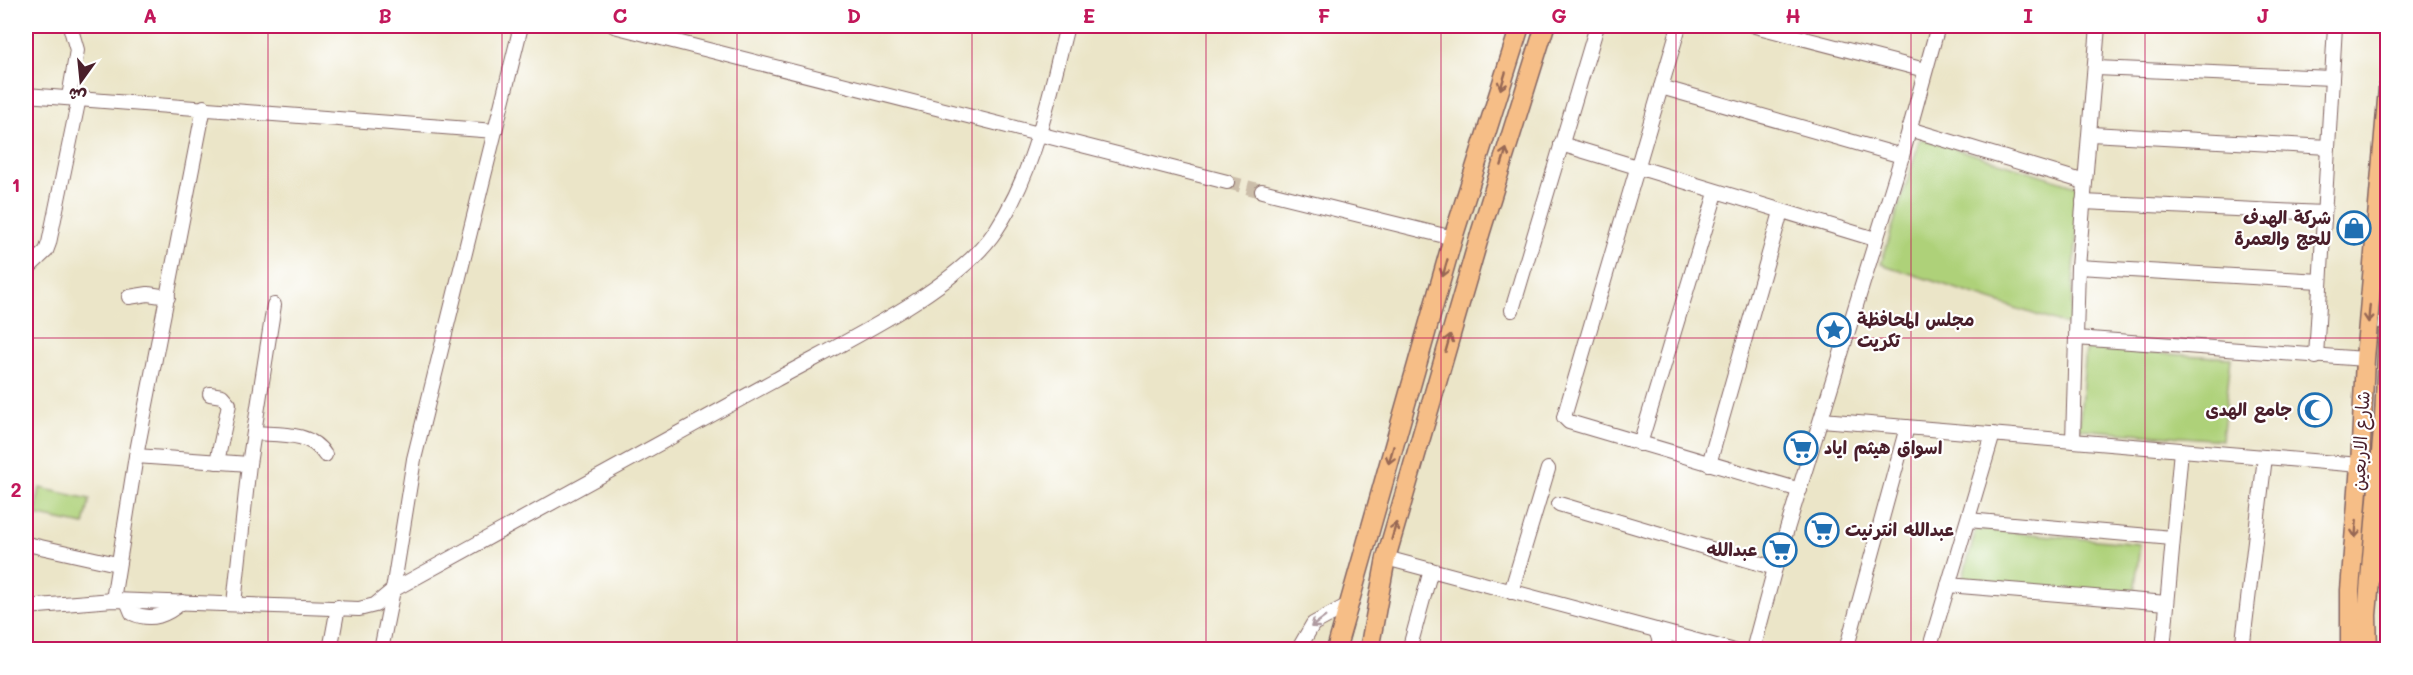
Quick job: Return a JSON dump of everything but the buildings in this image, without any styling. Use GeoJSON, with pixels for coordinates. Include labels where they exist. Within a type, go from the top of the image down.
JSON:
{"type":"FeatureCollection","features":[{"type":"Feature","properties":{"kind":"main road"},"geometry":{"type":"LineString","coordinates":[[1336,650],[1456,231],[1520,26]]}},
{"type":"Feature","properties":{"kind":"main road"},"geometry":{"type":"LineString","coordinates":[[1370,650],[1386,558],[1481,231],[1545,26]]}},
{"type":"Feature","properties":{"kind":"main road","name":"شارع الاربعين"},"geometry":{"type":"LineString","coordinates":[[2350,650],[2350,590],[2360,465],[2365,359],[2388,88]]}},
{"type":"Feature","properties":{"kind":"main road"},"geometry":{"type":"LineString","coordinates":[[1456,231],[1481,231]]}},
{"type":"Feature","properties":{"kind":"main road","name":"شارع الاربعين"},"geometry":{"type":"LineString","coordinates":[[2368,650],[2367,615],[2382,511],[2387,344]]}},
{"type":"Feature","properties":{"kind":"main road"},"geometry":{"type":"LineString","coordinates":[[2362,417],[2384,418]]}},
{"type":"Feature","properties":{"kind":"main road"},"geometry":{"type":"LineString","coordinates":[[1356,650],[1377,601]]}},
{"type":"Feature","properties":{"kind":"street"},"geometry":{"type":"LineString","coordinates":[[26,270],[46,250],[49,243],[74,98],[77,50],[70,26]]}},
{"type":"Feature","properties":{"kind":"street"},"geometry":{"type":"LineString","coordinates":[[381,650],[414,459],[521,26]]}},
{"type":"Feature","properties":{"kind":"street"},"geometry":{"type":"LineString","coordinates":[[614,26],[1227,182]]}},
{"type":"Feature","properties":{"kind":"street"},"geometry":{"type":"LineString","coordinates":[[26,607],[112,600],[367,608],[393,590],[918,299],[957,272],[981,250],[996,231],[1013,199],[1039,135],[1067,26]]}},
{"type":"Feature","properties":{"kind":"street"},"geometry":{"type":"LineString","coordinates":[[1512,310],[1597,26]]}},
{"type":"Feature","properties":{"kind":"street"},"geometry":{"type":"LineString","coordinates":[[1679,26],[1564,414],[1569,422],[1800,490]]}},
{"type":"Feature","properties":{"kind":"street"},"geometry":{"type":"LineString","coordinates":[[1755,26],[1925,70]]}},
{"type":"Feature","properties":{"kind":"street"},"geometry":{"type":"LineString","coordinates":[[1753,650],[1775,568],[1902,156],[1938,26]]}},
{"type":"Feature","properties":{"kind":"street"},"geometry":{"type":"LineString","coordinates":[[2073,441],[2078,267],[2091,134],[2098,26]]}},
{"type":"Feature","properties":{"kind":"street"},"geometry":{"type":"LineString","coordinates":[[2316,357],[2335,26]]}},
{"type":"Feature","properties":{"kind":"street"},"geometry":{"type":"LineString","coordinates":[[2096,68],[2332,78]]}},
{"type":"Feature","properties":{"kind":"street"},"geometry":{"type":"LineString","coordinates":[[1661,87],[1902,156]]}},
{"type":"Feature","properties":{"kind":"street"},"geometry":{"type":"LineString","coordinates":[[26,95],[495,131]]}},
{"type":"Feature","properties":{"kind":"street"},"geometry":{"type":"LineString","coordinates":[[112,600],[136,456],[204,107]]}},
{"type":"Feature","properties":{"kind":"street"},"geometry":{"type":"LineString","coordinates":[[1909,129],[2085,182]]}},
{"type":"Feature","properties":{"kind":"street"},"geometry":{"type":"LineString","coordinates":[[2091,134],[2328,147]]}},
{"type":"Feature","properties":{"kind":"street"},"geometry":{"type":"LineString","coordinates":[[1561,144],[1716,193],[1875,239]]}},
{"type":"Feature","properties":{"kind":"street"},"geometry":{"type":"LineString","coordinates":[[1262,191],[1456,231]]}},
{"type":"Feature","properties":{"kind":"street"},"geometry":{"type":"LineString","coordinates":[[1640,444],[1716,193]]}},
{"type":"Feature","properties":{"kind":"street"},"geometry":{"type":"LineString","coordinates":[[2083,202],[2324,213]]}},
{"type":"Feature","properties":{"kind":"street"},"geometry":{"type":"LineString","coordinates":[[1709,464],[1780,212]]}},
{"type":"Feature","properties":{"kind":"street"},"geometry":{"type":"LineString","coordinates":[[2078,267],[2320,281]]}},
{"type":"Feature","properties":{"kind":"street"},"geometry":{"type":"LineString","coordinates":[[139,280],[135,296],[168,297]]}},
{"type":"Feature","properties":{"kind":"street"},"geometry":{"type":"LineString","coordinates":[[234,604],[249,464],[274,304]]}},
{"type":"Feature","properties":{"kind":"street"},"geometry":{"type":"LineString","coordinates":[[2076,338],[2365,359]]}},
{"type":"Feature","properties":{"kind":"street"},"geometry":{"type":"LineString","coordinates":[[210,394],[222,396],[229,404],[217,462]]}},
{"type":"Feature","properties":{"kind":"street"},"geometry":{"type":"LineString","coordinates":[[1822,420],[2360,465]]}},
{"type":"Feature","properties":{"kind":"street"},"geometry":{"type":"LineString","coordinates":[[1846,650],[1907,427]]}},
{"type":"Feature","properties":{"kind":"street"},"geometry":{"type":"LineString","coordinates":[[254,433],[308,438],[318,445],[325,455]]}},
{"type":"Feature","properties":{"kind":"street"},"geometry":{"type":"LineString","coordinates":[[1929,650],[1993,434]]}},
{"type":"Feature","properties":{"kind":"street"},"geometry":{"type":"LineString","coordinates":[[2163,650],[2181,450]]}},
{"type":"Feature","properties":{"kind":"street"},"geometry":{"type":"LineString","coordinates":[[136,456],[249,464]]}},
{"type":"Feature","properties":{"kind":"street"},"geometry":{"type":"LineString","coordinates":[[2242,650],[2265,457]]}},
{"type":"Feature","properties":{"kind":"street"},"geometry":{"type":"LineString","coordinates":[[1512,592],[1548,469]]}},
{"type":"Feature","properties":{"kind":"street"},"geometry":{"type":"LineString","coordinates":[[1559,504],[1775,568]]}},
{"type":"Feature","properties":{"kind":"street"},"geometry":{"type":"LineString","coordinates":[[1968,520],[2172,538]]}},
{"type":"Feature","properties":{"kind":"street"},"geometry":{"type":"LineString","coordinates":[[27,544],[117,564]]}},
{"type":"Feature","properties":{"kind":"street"},"geometry":{"type":"LineString","coordinates":[[1386,558],[1731,650]]}},
{"type":"Feature","properties":{"kind":"street"},"geometry":{"type":"LineString","coordinates":[[1409,650],[1431,570]]}},
{"type":"Feature","properties":{"kind":"street"},"geometry":{"type":"LineString","coordinates":[[1948,585],[2167,603]]}},
{"type":"Feature","properties":{"kind":"street"},"geometry":{"type":"LineString","coordinates":[[1298,650],[1313,624],[1348,605]]}},
{"type":"Feature","properties":{"kind":"street"},"geometry":{"type":"LineString","coordinates":[[330,650],[338,608]]}},
{"type":"Feature","properties":{"kind":"street"},"geometry":{"type":"LineString","coordinates":[[1656,630],[1659,639],[1670,650]]}},
{"type":"Feature","properties":{"kind":"green space"},"geometry":{"type":"Polygon","coordinates":[[[1924,139],[2080,187],[2070,326],[1881,264],[1920,140],[1924,139]]]}},
{"type":"Feature","properties":{"kind":"green space"},"geometry":{"type":"Polygon","coordinates":[[[2086,349],[2231,358],[2222,440],[2079,429],[2086,349]]]}},
{"type":"Feature","properties":{"kind":"green space"},"geometry":{"type":"Polygon","coordinates":[[[40,488],[90,499],[84,525],[35,515],[40,488]]]}},
{"type":"Feature","properties":{"kind":"green space"},"geometry":{"type":"Polygon","coordinates":[[[1976,529],[2140,544],[2134,595],[1962,581],[1976,529]]]}},
{"type":"Feature","properties":{"kind":"tunnel"},"geometry":{"type":"LineString","coordinates":[[1227,182],[1262,191]]}},
{"type":"Feature","properties":{"kind":"place","name":"شركة الهدف للحج والعمرة"},"geometry":{"type":"Point","coordinates":[2354,228]}},
{"type":"Feature","properties":{"kind":"place","name":"مجلس المحافظة تكريت"},"geometry":{"type":"Point","coordinates":[1834,330]}},
{"type":"Feature","properties":{"kind":"place","name":"جامع الهدى"},"geometry":{"type":"Point","coordinates":[2315,410]}},
{"type":"Feature","properties":{"kind":"place","name":"اسواق هيثم اياد"},"geometry":{"type":"Point","coordinates":[1801,448]}},
{"type":"Feature","properties":{"kind":"place","name":"عبدالله انترنيت"},"geometry":{"type":"Point","coordinates":[1822,530]}},
{"type":"Feature","properties":{"kind":"place","name":"عبدالله"},"geometry":{"type":"Point","coordinates":[1780,550]}}]}
